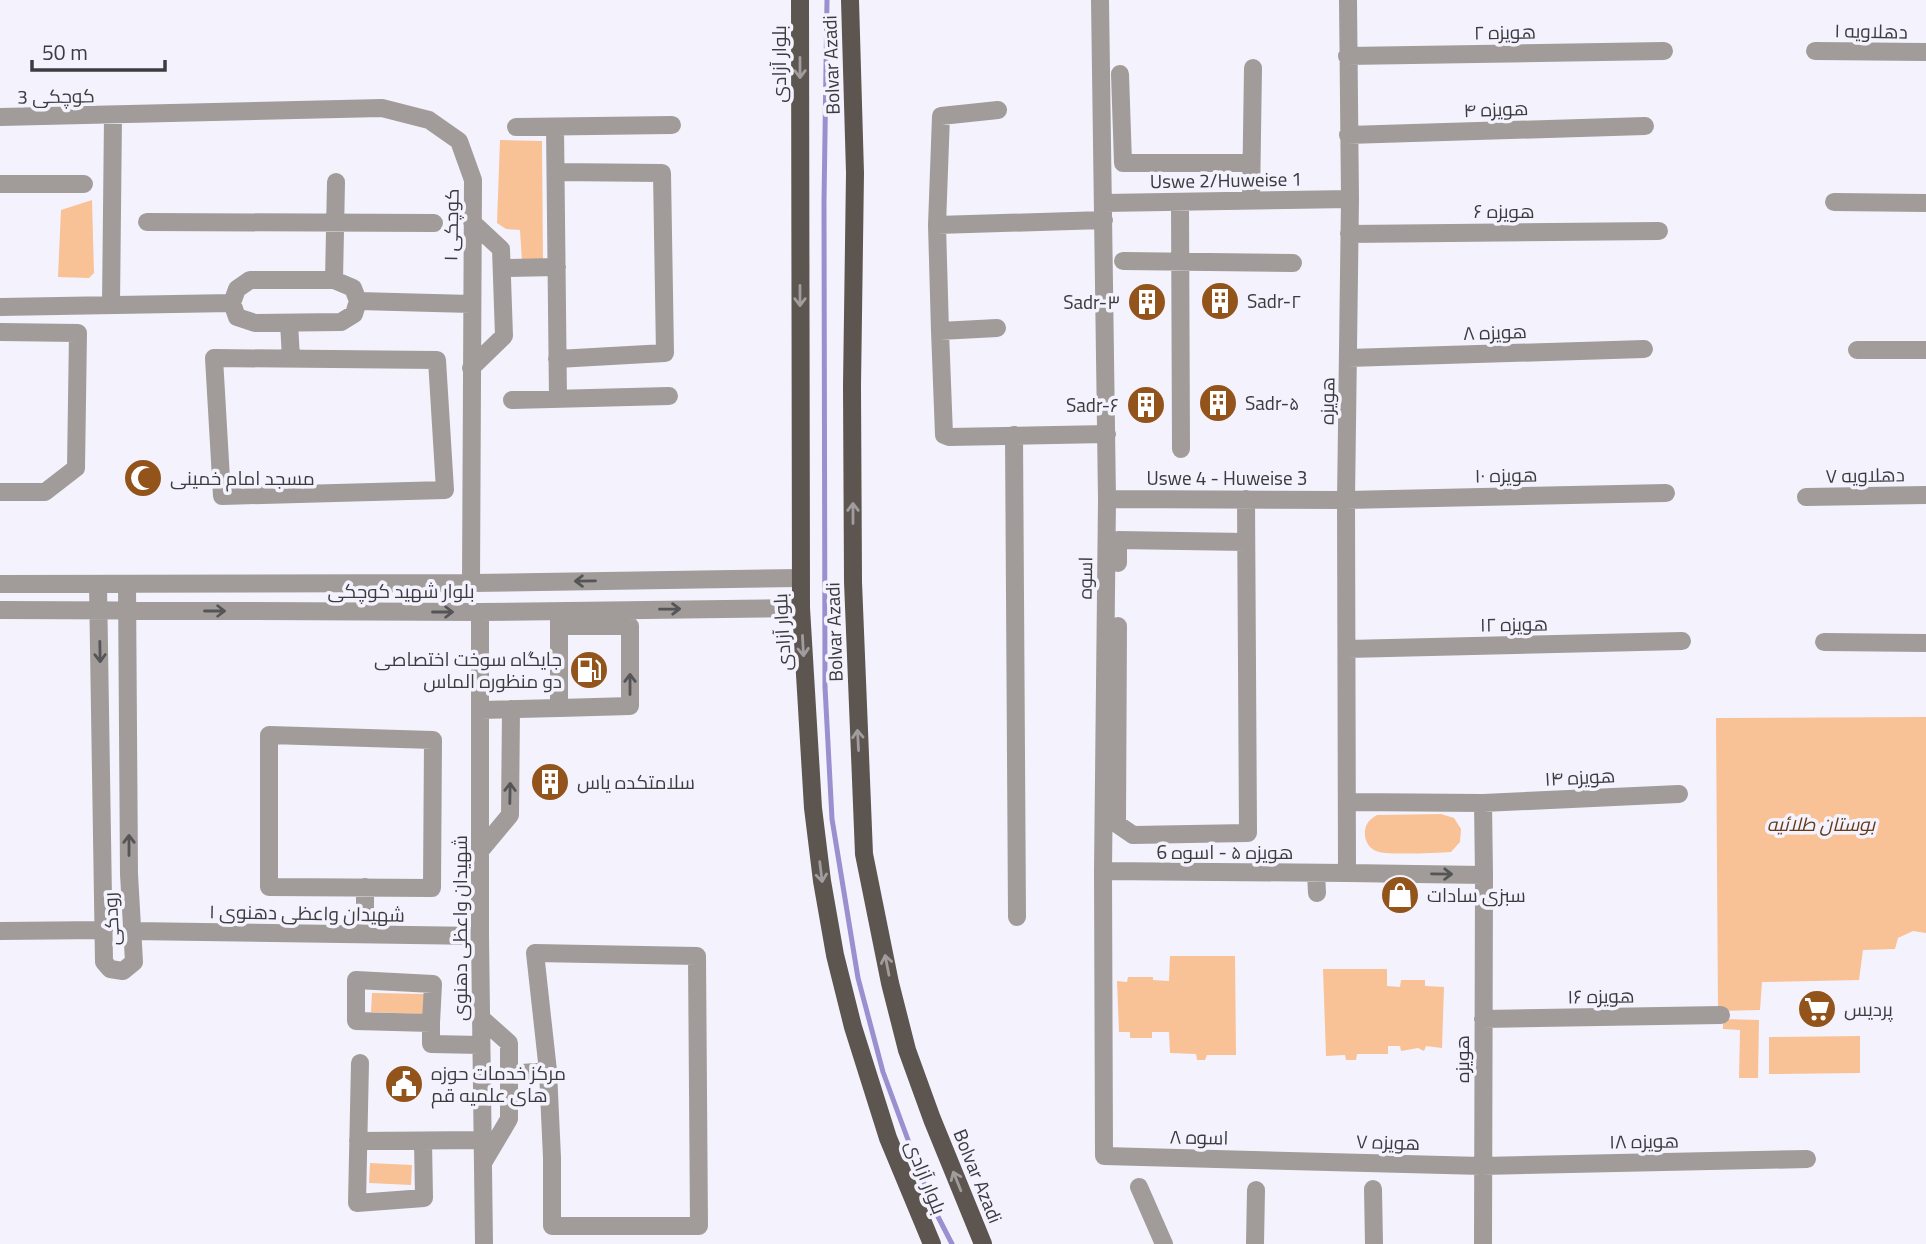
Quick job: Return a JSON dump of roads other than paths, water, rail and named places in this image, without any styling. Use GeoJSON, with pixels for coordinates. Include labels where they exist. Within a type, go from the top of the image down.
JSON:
{"type":"FeatureCollection","features":[{"type":"Feature","properties":{"kind":"main road","name":"بلوار آزادی"},"geometry":{"type":"LineString","coordinates":[[800,0],[800,578],[813,808],[835,955],[853,1027],[888,1138],[932,1244]]}},
{"type":"Feature","properties":{"kind":"main road","name":"Bolvar Azadi"},"geometry":{"type":"LineString","coordinates":[[850,0],[855,173],[853,582],[864,854],[890,983],[907,1050],[983,1244]]}},
{"type":"Feature","properties":{"kind":"street","name":"اسوه"},"geometry":{"type":"LineString","coordinates":[[1100,0],[1107,434],[1103,871],[1104,1156]]}},
{"type":"Feature","properties":{"kind":"street","name":"هویزه"},"geometry":{"type":"LineString","coordinates":[[1347,873],[1348,0]]}},
{"type":"Feature","properties":{"kind":"street","name":"هویزه ۲"},"geometry":{"type":"LineString","coordinates":[[1347,56],[1664,51]]}},
{"type":"Feature","properties":{"kind":"street","name":"دهلاویه ۱"},"geometry":{"type":"LineString","coordinates":[[1815,51],[1926,52]]}},
{"type":"Feature","properties":{"kind":"street"},"geometry":{"type":"LineString","coordinates":[[1251,201],[1254,68]]}},
{"type":"Feature","properties":{"kind":"street"},"geometry":{"type":"LineString","coordinates":[[1120,74],[1123,163],[1251,163]]}},
{"type":"Feature","properties":{"kind":"street","name":"کوچکی ۱"},"geometry":{"type":"LineString","coordinates":[[113,116],[382,108],[429,120],[459,141],[473,180],[471,583]]}},
{"type":"Feature","properties":{"kind":"street"},"geometry":{"type":"LineString","coordinates":[[998,110],[941,116],[937,225],[944,435],[949,438],[1107,434]]}},
{"type":"Feature","properties":{"kind":"street"},"geometry":{"type":"LineString","coordinates":[[110,305],[113,116]]}},
{"type":"Feature","properties":{"kind":"street","name":"کوچکی 3"},"geometry":{"type":"LineString","coordinates":[[0,117],[113,116]]}},
{"type":"Feature","properties":{"kind":"street"},"geometry":{"type":"LineString","coordinates":[[516,128],[672,125]]}},
{"type":"Feature","properties":{"kind":"street","name":"هویزه ۴"},"geometry":{"type":"LineString","coordinates":[[1349,135],[1645,126]]}},
{"type":"Feature","properties":{"kind":"street"},"geometry":{"type":"LineString","coordinates":[[555,127],[558,398]]}},
{"type":"Feature","properties":{"kind":"street"},"geometry":{"type":"LineString","coordinates":[[556,172],[662,173],[665,353],[558,359]]}},
{"type":"Feature","properties":{"kind":"street"},"geometry":{"type":"LineString","coordinates":[[334,280],[336,181]]}},
{"type":"Feature","properties":{"kind":"street"},"geometry":{"type":"LineString","coordinates":[[0,184],[84,184]]}},
{"type":"Feature","properties":{"kind":"street","name":"Uswe 2/Huweise 1"},"geometry":{"type":"LineString","coordinates":[[937,225],[1104,212],[1180,202],[1349,199]]}},
{"type":"Feature","properties":{"kind":"street"},"geometry":{"type":"LineString","coordinates":[[1180,202],[1181,449]]}},
{"type":"Feature","properties":{"kind":"street"},"geometry":{"type":"LineString","coordinates":[[1834,202],[1926,203]]}},
{"type":"Feature","properties":{"kind":"street"},"geometry":{"type":"LineString","coordinates":[[146,222],[435,223]]}},
{"type":"Feature","properties":{"kind":"street"},"geometry":{"type":"LineString","coordinates":[[471,368],[504,336],[501,248],[472,222]]}},
{"type":"Feature","properties":{"kind":"street","name":"هویزه ۶"},"geometry":{"type":"LineString","coordinates":[[1349,234],[1659,231]]}},
{"type":"Feature","properties":{"kind":"street"},"geometry":{"type":"LineString","coordinates":[[1123,261],[1293,263]]}},
{"type":"Feature","properties":{"kind":"street"},"geometry":{"type":"LineString","coordinates":[[502,268],[557,267]]}},
{"type":"Feature","properties":{"kind":"street"},"geometry":{"type":"LineString","coordinates":[[250,280],[334,280],[353,288],[358,300],[354,314],[341,322],[255,323],[237,317],[232,303],[237,289],[250,280]]}},
{"type":"Feature","properties":{"kind":"street"},"geometry":{"type":"LineString","coordinates":[[358,300],[471,304]]}},
{"type":"Feature","properties":{"kind":"street"},"geometry":{"type":"LineString","coordinates":[[0,307],[232,303]]}},
{"type":"Feature","properties":{"kind":"street"},"geometry":{"type":"LineString","coordinates":[[289,323],[291,358]]}},
{"type":"Feature","properties":{"kind":"street"},"geometry":{"type":"LineString","coordinates":[[940,331],[997,328]]}},
{"type":"Feature","properties":{"kind":"street"},"geometry":{"type":"LineString","coordinates":[[0,332],[78,333],[76,468],[45,492],[0,492]]}},
{"type":"Feature","properties":{"kind":"street","name":"هویزه ۸"},"geometry":{"type":"LineString","coordinates":[[1348,358],[1644,349]]}},
{"type":"Feature","properties":{"kind":"street"},"geometry":{"type":"LineString","coordinates":[[1857,350],[1926,350]]}},
{"type":"Feature","properties":{"kind":"street"},"geometry":{"type":"LineString","coordinates":[[215,358],[291,358],[437,360],[445,490],[222,496],[215,358]]}},
{"type":"Feature","properties":{"kind":"street"},"geometry":{"type":"LineString","coordinates":[[512,400],[670,396]]}},
{"type":"Feature","properties":{"kind":"street"},"geometry":{"type":"LineString","coordinates":[[1014,435],[1017,917]]}},
{"type":"Feature","properties":{"kind":"street","name":"هویزه ۱۰"},"geometry":{"type":"LineString","coordinates":[[1346,500],[1666,493]]}},
{"type":"Feature","properties":{"kind":"street","name":"دهلاویه ۷"},"geometry":{"type":"LineString","coordinates":[[1806,497],[1926,495]]}},
{"type":"Feature","properties":{"kind":"street","name":"Uswe 4 - Huweise 3"},"geometry":{"type":"LineString","coordinates":[[1107,499],[1346,500]]}},
{"type":"Feature","properties":{"kind":"street"},"geometry":{"type":"LineString","coordinates":[[1246,499],[1248,833],[1133,835],[1117,824],[1118,540],[1246,542]]}},
{"type":"Feature","properties":{"kind":"street","name":"بلوار شهید کوچکی"},"geometry":{"type":"LineString","coordinates":[[0,584],[471,583],[800,578]]}},
{"type":"Feature","properties":{"kind":"street"},"geometry":{"type":"LineString","coordinates":[[753,579],[759,585],[761,593],[754,608]]}},
{"type":"Feature","properties":{"kind":"street","name":"رودکی"},"geometry":{"type":"LineString","coordinates":[[98,584],[104,962],[110,969],[123,971],[134,962],[129,874],[127,583]]}},
{"type":"Feature","properties":{"kind":"street"},"geometry":{"type":"LineString","coordinates":[[59,584],[74,593],[74,603],[61,611]]}},
{"type":"Feature","properties":{"kind":"street"},"geometry":{"type":"LineString","coordinates":[[173,584],[160,591],[160,601],[176,611]]}},
{"type":"Feature","properties":{"kind":"street","name":"بلوار شهید کوچکی"},"geometry":{"type":"LineString","coordinates":[[0,610],[480,612],[559,618],[801,608]]}},
{"type":"Feature","properties":{"kind":"street","name":"شهیدان واعظی دهنوی"},"geometry":{"type":"LineString","coordinates":[[480,612],[484,1244]]}},
{"type":"Feature","properties":{"kind":"street"},"geometry":{"type":"LineString","coordinates":[[481,710],[511,709],[559,708],[629,706],[630,626],[559,618],[559,708]]}},
{"type":"Feature","properties":{"kind":"street","name":"هویزه ۱۲"},"geometry":{"type":"LineString","coordinates":[[1347,649],[1682,641]]}},
{"type":"Feature","properties":{"kind":"street"},"geometry":{"type":"LineString","coordinates":[[1824,642],[1926,643]]}},
{"type":"Feature","properties":{"kind":"street"},"geometry":{"type":"LineString","coordinates":[[480,851],[510,815],[511,709]]}},
{"type":"Feature","properties":{"kind":"street"},"geometry":{"type":"LineString","coordinates":[[270,735],[433,740],[432,888],[365,887],[269,887],[270,735]]}},
{"type":"Feature","properties":{"kind":"street","name":"هویزه ۱۴"},"geometry":{"type":"LineString","coordinates":[[1483,803],[1679,794]]}},
{"type":"Feature","properties":{"kind":"street"},"geometry":{"type":"LineString","coordinates":[[1348,802],[1483,803]]}},
{"type":"Feature","properties":{"kind":"street","name":"هویزه"},"geometry":{"type":"LineString","coordinates":[[1483,803],[1483,1244]]}},
{"type":"Feature","properties":{"kind":"street","name":"هویزه ۵ - اسوه 6"},"geometry":{"type":"LineString","coordinates":[[1103,871],[1347,873]]}},
{"type":"Feature","properties":{"kind":"street"},"geometry":{"type":"LineString","coordinates":[[103,873],[107,885],[116,888],[124,886],[129,874]]}},
{"type":"Feature","properties":{"kind":"street"},"geometry":{"type":"LineString","coordinates":[[1316,873],[1317,893]]}},
{"type":"Feature","properties":{"kind":"street"},"geometry":{"type":"LineString","coordinates":[[1347,873],[1483,875]]}},
{"type":"Feature","properties":{"kind":"street"},"geometry":{"type":"LineString","coordinates":[[365,887],[365,934]]}},
{"type":"Feature","properties":{"kind":"street"},"geometry":{"type":"LineString","coordinates":[[0,932],[104,930]]}},
{"type":"Feature","properties":{"kind":"street","name":"شهیدان واعظی دهنوی ۱"},"geometry":{"type":"LineString","coordinates":[[132,931],[480,936]]}},
{"type":"Feature","properties":{"kind":"street"},"geometry":{"type":"LineString","coordinates":[[535,953],[697,956],[699,1226],[552,1226],[548,1071],[535,953]]}},
{"type":"Feature","properties":{"kind":"street"},"geometry":{"type":"LineString","coordinates":[[430,1023],[356,1021],[356,980],[433,984],[430,1044],[481,1045]]}},
{"type":"Feature","properties":{"kind":"street","name":"هویزه ‍۱۶"},"geometry":{"type":"LineString","coordinates":[[1483,1019],[1721,1015]]}},
{"type":"Feature","properties":{"kind":"street"},"geometry":{"type":"LineString","coordinates":[[481,1018],[509,1043],[509,1119],[483,1163]]}},
{"type":"Feature","properties":{"kind":"street"},"geometry":{"type":"LineString","coordinates":[[360,1063],[357,1203],[424,1198],[423,1141]]}},
{"type":"Feature","properties":{"kind":"street"},"geometry":{"type":"LineString","coordinates":[[509,1074],[548,1071]]}},
{"type":"Feature","properties":{"kind":"street"},"geometry":{"type":"LineString","coordinates":[[358,1141],[483,1140]]}},
{"type":"Feature","properties":{"kind":"street","name":"اسوه ۸"},"geometry":{"type":"LineString","coordinates":[[1104,1156],[1293,1161]]}},
{"type":"Feature","properties":{"kind":"street","name":"هویزه ‍۱۸"},"geometry":{"type":"LineString","coordinates":[[1482,1166],[1807,1159]]}},
{"type":"Feature","properties":{"kind":"street","name":"هویزه ۷"},"geometry":{"type":"LineString","coordinates":[[1293,1161],[1482,1166]]}},
{"type":"Feature","properties":{"kind":"street"},"geometry":{"type":"LineString","coordinates":[[1139,1187],[1164,1244]]}},
{"type":"Feature","properties":{"kind":"street"},"geometry":{"type":"LineString","coordinates":[[1373,1189],[1374,1244]]}},
{"type":"Feature","properties":{"kind":"street"},"geometry":{"type":"LineString","coordinates":[[1255,1244],[1256,1190]]}},
{"type":"Feature","properties":{"kind":"waterway"},"geometry":{"type":"LineString","coordinates":[[827,0],[824,202],[825,687],[832,819],[858,978],[883,1072],[932,1205],[952,1244]]}},
{"type":"Feature","properties":{"kind":"place","name":"Sadr-۲"},"geometry":{"type":"Point","coordinates":[1220,301]}},
{"type":"Feature","properties":{"kind":"place","name":"Sadr-۳"},"geometry":{"type":"Point","coordinates":[1147,302]}},
{"type":"Feature","properties":{"kind":"place","name":"Sadr-۵"},"geometry":{"type":"Point","coordinates":[1218,403]}},
{"type":"Feature","properties":{"kind":"place","name":"Sadr-۶"},"geometry":{"type":"Point","coordinates":[1146,405]}},
{"type":"Feature","properties":{"kind":"place","name":"مسجد امام خمینی"},"geometry":{"type":"Point","coordinates":[143,478]}},
{"type":"Feature","properties":{"kind":"place","name":"جایگاه سوخت اختصاصی دو منظوره الماس"},"geometry":{"type":"Point","coordinates":[589,670]}},
{"type":"Feature","properties":{"kind":"place","name":"سلامتکده یاس"},"geometry":{"type":"Point","coordinates":[550,782]}},
{"type":"Feature","properties":{"kind":"place","name":"سبزی سادات"},"geometry":{"type":"Point","coordinates":[1400,895]}},
{"type":"Feature","properties":{"kind":"place","name":"پردیس"},"geometry":{"type":"Point","coordinates":[1817,1009]}},
{"type":"Feature","properties":{"kind":"place","name":"مرکز خدمات حوزه های علمیه قم"},"geometry":{"type":"Point","coordinates":[404,1084]}},
{"type":"Feature","properties":{"kind":"park label","name":"بوستان طلائیه"},"geometry":{"type":"Point","coordinates":[1821,824]}}]}
